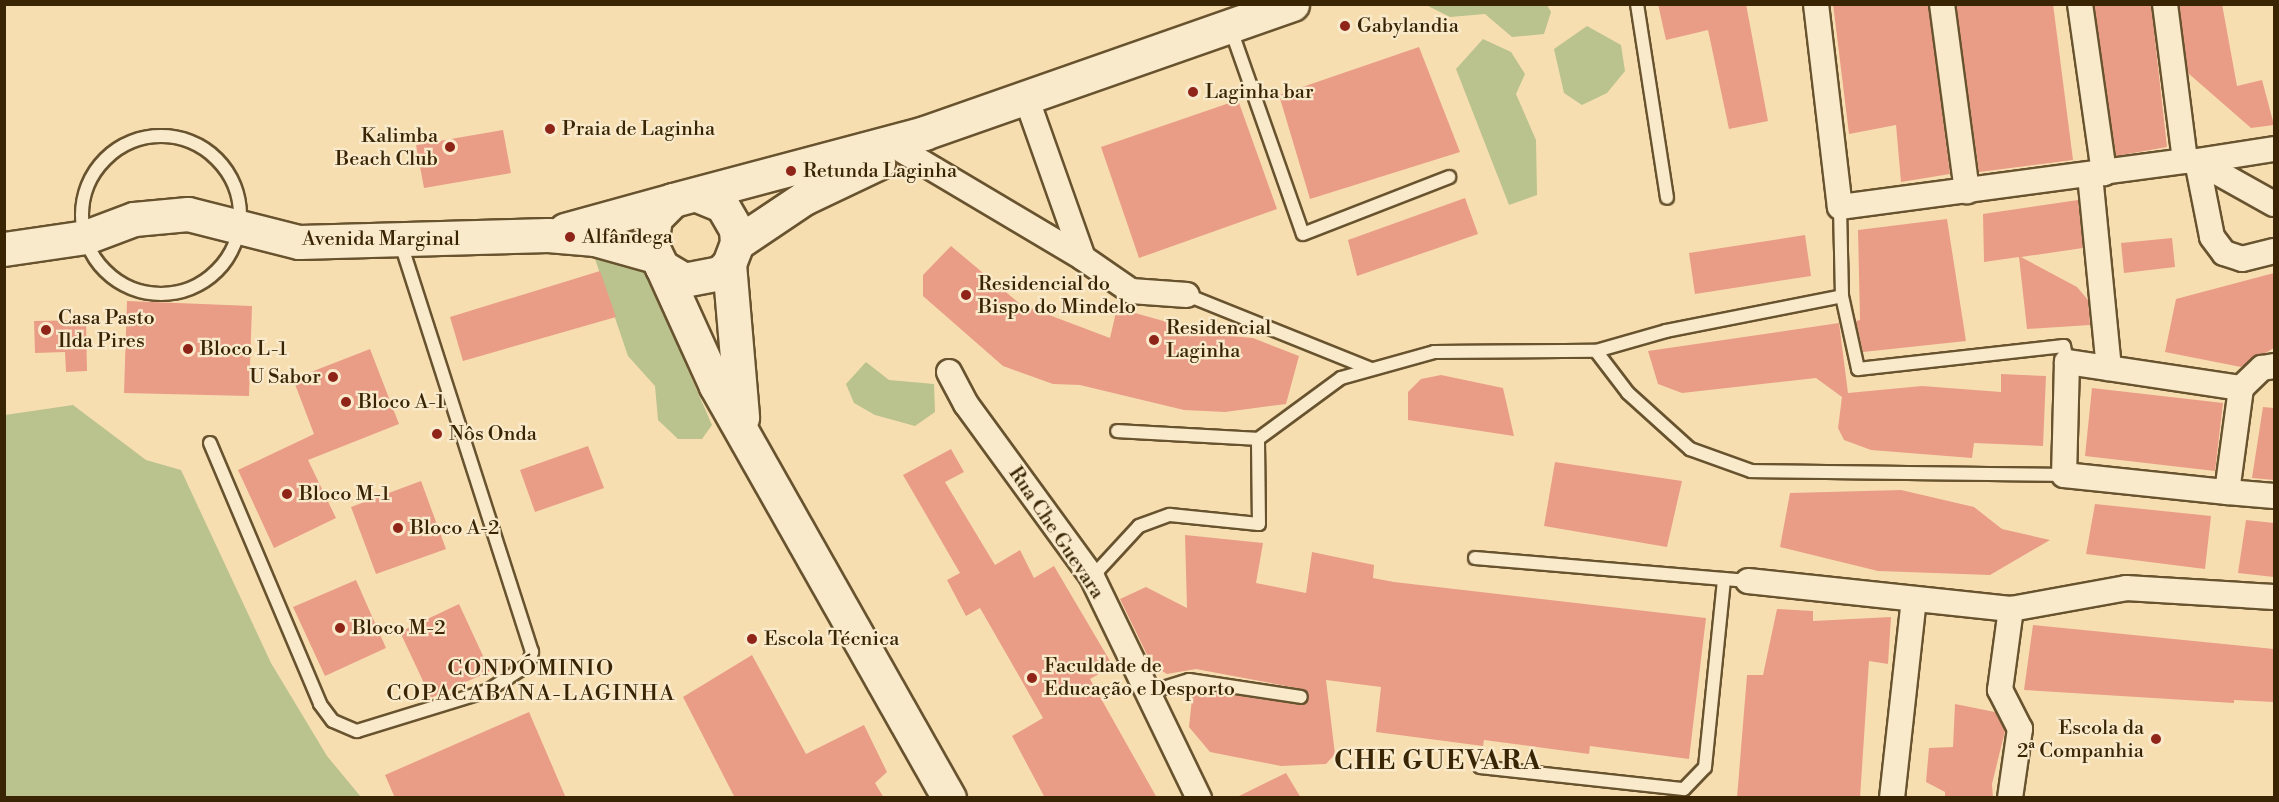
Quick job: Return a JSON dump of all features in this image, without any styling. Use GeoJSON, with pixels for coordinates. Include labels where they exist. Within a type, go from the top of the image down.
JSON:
{"type":"FeatureCollection","features":[{"type":"Feature","properties":{"kind":"street"},"geometry":{"type":"LineString","coordinates":[[658,262],[684,280],[709,279],[733,254],[804,198],[913,142],[1292,4]]}},
{"type":"Feature","properties":{"kind":"street"},"geometry":{"type":"LineString","coordinates":[[1816,4],[1840,207],[2274,149]]}},
{"type":"Feature","properties":{"kind":"street"},"geometry":{"type":"LineString","coordinates":[[1942,4],[1967,191]]}},
{"type":"Feature","properties":{"kind":"street"},"geometry":{"type":"LineString","coordinates":[[2080,4],[2097,174],[2109,368]]}},
{"type":"Feature","properties":{"kind":"street"},"geometry":{"type":"LineString","coordinates":[[2165,4],[2191,161],[2212,237],[2224,253],[2242,259],[2274,251]]}},
{"type":"Feature","properties":{"kind":"street"},"geometry":{"type":"LineString","coordinates":[[1027,100],[1083,258]]}},
{"type":"Feature","properties":{"kind":"street"},"geometry":{"type":"LineString","coordinates":[[913,142],[1131,291],[1187,295]]}},
{"type":"Feature","properties":{"kind":"street","name":"Avenida Marginal"},"geometry":{"type":"LineString","coordinates":[[548,235],[685,197],[913,142]]}},
{"type":"Feature","properties":{"kind":"street"},"geometry":{"type":"LineString","coordinates":[[2191,161],[2274,204]]}},
{"type":"Feature","properties":{"kind":"street"},"geometry":{"type":"LineString","coordinates":[[744,428],[736,382],[733,254],[736,230],[722,205],[685,197],[655,218],[651,237],[658,262],[716,386],[744,428],[949,798]]}},
{"type":"Feature","properties":{"kind":"street","name":"Avenida Marginal"},"geometry":{"type":"LineString","coordinates":[[4,249],[86,237],[134,219],[188,214],[239,225],[299,242],[401,243],[548,235],[595,239],[658,262]]}},
{"type":"Feature","properties":{"kind":"street"},"geometry":{"type":"LineString","coordinates":[[2241,388],[2067,362],[2064,475],[2274,496]]}},
{"type":"Feature","properties":{"kind":"street"},"geometry":{"type":"LineString","coordinates":[[2227,492],[2241,388],[2262,368],[2274,366]]}},
{"type":"Feature","properties":{"kind":"street","name":"Rua Che Guevara"},"geometry":{"type":"LineString","coordinates":[[949,372],[966,404],[1092,577],[1199,798]]}},
{"type":"Feature","properties":{"kind":"street"},"geometry":{"type":"LineString","coordinates":[[1748,581],[2011,609],[2126,588],[2274,597]]}},
{"type":"Feature","properties":{"kind":"street"},"geometry":{"type":"LineString","coordinates":[[1892,798],[1914,600]]}},
{"type":"Feature","properties":{"kind":"street"},"geometry":{"type":"LineString","coordinates":[[2010,798],[2020,729],[2000,690],[2011,609]]}},
{"type":"Feature","properties":{"kind":"lane"},"geometry":{"type":"LineString","coordinates":[[1637,4],[1667,198]]}},
{"type":"Feature","properties":{"kind":"lane"},"geometry":{"type":"LineString","coordinates":[[1230,27],[1304,234],[1449,177]]}},
{"type":"Feature","properties":{"kind":"lane"},"geometry":{"type":"LineString","coordinates":[[157,136],[184,139],[209,151],[237,189],[239,225],[227,262],[206,282],[179,294],[149,294],[122,284],[99,264],[86,237],[85,195],[93,174],[106,158],[130,142],[157,136]]}},
{"type":"Feature","properties":{"kind":"lane"},"geometry":{"type":"LineString","coordinates":[[1840,207],[1842,296],[1858,369],[2064,346],[2067,362]]}},
{"type":"Feature","properties":{"kind":"lane"},"geometry":{"type":"LineString","coordinates":[[210,442],[320,704],[333,721],[357,731],[487,691],[528,665],[532,652],[401,243]]}},
{"type":"Feature","properties":{"kind":"lane"},"geometry":{"type":"LineString","coordinates":[[1187,295],[1371,369]]}},
{"type":"Feature","properties":{"kind":"lane"},"geometry":{"type":"LineString","coordinates":[[1117,431],[1258,439],[1341,378],[1434,352],[1596,351],[1666,331],[1842,296]]}},
{"type":"Feature","properties":{"kind":"lane"},"geometry":{"type":"LineString","coordinates":[[1596,351],[1628,393],[1690,449],[1751,471],[2064,475]]}},
{"type":"Feature","properties":{"kind":"lane"},"geometry":{"type":"LineString","coordinates":[[1092,577],[1139,526],[1170,515],[1259,524],[1258,439]]}},
{"type":"Feature","properties":{"kind":"lane"},"geometry":{"type":"LineString","coordinates":[[1475,558],[1748,581]]}},
{"type":"Feature","properties":{"kind":"lane"},"geometry":{"type":"LineString","coordinates":[[1480,767],[1684,789],[1706,767],[1724,579]]}},
{"type":"Feature","properties":{"kind":"lane"},"geometry":{"type":"LineString","coordinates":[[1147,693],[1189,680],[1301,697]]}},
{"type":"Feature","properties":{"kind":"green space"},"geometry":{"type":"Polygon","coordinates":[[[1424,4],[1547,5],[1551,12],[1544,34],[1512,37],[1485,14],[1450,17],[1424,4]]]}},
{"type":"Feature","properties":{"kind":"green space"},"geometry":{"type":"Polygon","coordinates":[[[1587,26],[1621,45],[1625,71],[1607,93],[1582,105],[1564,93],[1554,49],[1587,26]]]}},
{"type":"Feature","properties":{"kind":"green space"},"geometry":{"type":"Polygon","coordinates":[[[1483,39],[1511,52],[1525,74],[1516,94],[1536,140],[1537,195],[1509,205],[1456,69],[1483,39]]]}},
{"type":"Feature","properties":{"kind":"green space"},"geometry":{"type":"Polygon","coordinates":[[[593,253],[640,264],[677,321],[685,363],[712,425],[702,439],[678,439],[658,420],[655,386],[628,356],[593,253]]]}},
{"type":"Feature","properties":{"kind":"green space"},"geometry":{"type":"Polygon","coordinates":[[[866,362],[889,380],[934,384],[935,412],[915,426],[875,415],[854,403],[846,384],[866,362]]]}},
{"type":"Feature","properties":{"kind":"green space"},"geometry":{"type":"Polygon","coordinates":[[[73,405],[146,460],[181,470],[271,663],[327,756],[361,797],[5,797],[5,415],[73,405]]]}},
{"type":"Feature","properties":{"kind":"building"},"geometry":{"type":"Polygon","coordinates":[[[1658,4],[1746,4],[1768,121],[1729,129],[1708,30],[1666,40],[1658,4]]]}},
{"type":"Feature","properties":{"kind":"building"},"geometry":{"type":"Polygon","coordinates":[[[1833,4],[1928,4],[1950,174],[1901,182],[1896,125],[1849,134],[1833,4]]]}},
{"type":"Feature","properties":{"kind":"building"},"geometry":{"type":"Polygon","coordinates":[[[1956,4],[2053,4],[2073,160],[1979,172],[1956,4]]]}},
{"type":"Feature","properties":{"kind":"building"},"geometry":{"type":"Polygon","coordinates":[[[2094,4],[2151,4],[2167,147],[2116,156],[2094,4]]]}},
{"type":"Feature","properties":{"kind":"building"},"geometry":{"type":"Polygon","coordinates":[[[2179,4],[2222,4],[2237,86],[2262,80],[2274,125],[2251,128],[2188,73],[2179,4]]]}},
{"type":"Feature","properties":{"kind":"building"},"geometry":{"type":"Polygon","coordinates":[[[1419,47],[1460,152],[1310,199],[1279,95],[1419,47]]]}},
{"type":"Feature","properties":{"kind":"building"},"geometry":{"type":"Polygon","coordinates":[[[1238,100],[1277,209],[1139,258],[1101,147],[1238,100]]]}},
{"type":"Feature","properties":{"kind":"building"},"geometry":{"type":"Polygon","coordinates":[[[503,130],[511,173],[424,188],[416,145],[503,130]]]}},
{"type":"Feature","properties":{"kind":"building"},"geometry":{"type":"Polygon","coordinates":[[[1465,198],[1478,234],[1357,276],[1348,240],[1465,198]]]}},
{"type":"Feature","properties":{"kind":"building"},"geometry":{"type":"Polygon","coordinates":[[[2078,200],[2083,248],[2021,257],[2077,287],[2088,300],[2090,325],[2027,329],[2019,257],[1984,262],[1983,214],[2078,200]]]}},
{"type":"Feature","properties":{"kind":"building"},"geometry":{"type":"Polygon","coordinates":[[[1947,219],[1966,341],[1863,352],[1856,321],[1860,320],[1858,230],[1947,219]]]}},
{"type":"Feature","properties":{"kind":"building"},"geometry":{"type":"Polygon","coordinates":[[[1805,235],[1811,276],[1695,294],[1689,253],[1805,235]]]}},
{"type":"Feature","properties":{"kind":"building"},"geometry":{"type":"Polygon","coordinates":[[[2172,238],[2175,267],[2124,273],[2121,243],[2172,238]]]}},
{"type":"Feature","properties":{"kind":"building"},"geometry":{"type":"Polygon","coordinates":[[[951,246],[1020,304],[1110,338],[1117,308],[1210,334],[1253,338],[1299,356],[1286,404],[1225,412],[1184,410],[1080,385],[1053,384],[1003,366],[923,296],[923,275],[951,246]]]}},
{"type":"Feature","properties":{"kind":"building"},"geometry":{"type":"Polygon","coordinates":[[[600,271],[616,317],[463,361],[450,317],[600,271]]]}},
{"type":"Feature","properties":{"kind":"building"},"geometry":{"type":"Polygon","coordinates":[[[2274,273],[2274,348],[2241,367],[2165,352],[2176,299],[2274,273]]]}},
{"type":"Feature","properties":{"kind":"building","name":"Bloco L-1"},"geometry":{"type":"Polygon","coordinates":[[[127,301],[252,306],[249,396],[124,393],[127,301]]]}},
{"type":"Feature","properties":{"kind":"building"},"geometry":{"type":"Polygon","coordinates":[[[86,320],[87,371],[66,372],[65,352],[35,353],[34,321],[86,320]]]}},
{"type":"Feature","properties":{"kind":"building"},"geometry":{"type":"Polygon","coordinates":[[[1839,323],[1848,393],[1922,386],[2001,392],[2001,374],[2046,376],[2043,446],[1974,443],[1972,458],[1871,450],[1844,440],[1838,428],[1842,397],[1816,378],[1682,393],[1658,384],[1648,351],[1839,323]]]}},
{"type":"Feature","properties":{"kind":"building"},"geometry":{"type":"Polygon","coordinates":[[[370,349],[399,424],[308,460],[336,518],[274,548],[238,470],[314,434],[293,379],[370,349]]]}},
{"type":"Feature","properties":{"kind":"building"},"geometry":{"type":"Polygon","coordinates":[[[1441,375],[1503,388],[1514,436],[1408,420],[1408,392],[1421,379],[1441,375]]]}},
{"type":"Feature","properties":{"kind":"building"},"geometry":{"type":"Polygon","coordinates":[[[2092,388],[2223,403],[2215,471],[2085,456],[2092,388]]]}},
{"type":"Feature","properties":{"kind":"building"},"geometry":{"type":"Polygon","coordinates":[[[2263,407],[2274,408],[2274,480],[2252,478],[2263,407]]]}},
{"type":"Feature","properties":{"kind":"building"},"geometry":{"type":"Polygon","coordinates":[[[588,446],[604,488],[535,512],[520,470],[588,446]]]}},
{"type":"Feature","properties":{"kind":"building"},"geometry":{"type":"Polygon","coordinates":[[[951,449],[964,472],[945,482],[995,565],[1020,550],[1034,578],[1054,566],[1113,666],[1090,679],[1157,798],[1045,798],[1012,736],[1043,718],[980,608],[966,616],[947,580],[960,573],[903,475],[951,449]]]}},
{"type":"Feature","properties":{"kind":"building"},"geometry":{"type":"Polygon","coordinates":[[[1555,462],[1682,481],[1667,547],[1544,526],[1555,462]]]}},
{"type":"Feature","properties":{"kind":"building","name":"Bloco A-2"},"geometry":{"type":"Polygon","coordinates":[[[421,481],[446,549],[376,574],[351,507],[421,481]]]}},
{"type":"Feature","properties":{"kind":"building"},"geometry":{"type":"Polygon","coordinates":[[[1901,490],[1974,507],[2002,529],[2050,540],[1990,575],[1878,571],[1780,547],[1790,493],[1901,490]]]}},
{"type":"Feature","properties":{"kind":"building"},"geometry":{"type":"Polygon","coordinates":[[[2095,504],[2211,516],[2205,569],[2086,554],[2095,504]]]}},
{"type":"Feature","properties":{"kind":"building"},"geometry":{"type":"Polygon","coordinates":[[[2246,520],[2274,523],[2274,577],[2238,573],[2246,520]]]}},
{"type":"Feature","properties":{"kind":"building"},"geometry":{"type":"Polygon","coordinates":[[[1185,535],[1263,543],[1256,583],[1306,593],[1312,552],[1374,565],[1373,578],[1394,582],[1706,618],[1689,759],[1590,746],[1589,754],[1484,740],[1483,746],[1376,732],[1381,687],[1326,680],[1335,754],[1326,764],[1281,766],[1210,752],[1189,727],[1193,689],[1300,705],[1309,698],[1302,689],[1196,669],[1167,674],[1152,665],[1120,599],[1146,587],[1187,608],[1185,535]]]}},
{"type":"Feature","properties":{"kind":"building","name":"Bloco M-2"},"geometry":{"type":"Polygon","coordinates":[[[356,580],[386,648],[325,676],[293,607],[356,580]]]}},
{"type":"Feature","properties":{"kind":"building"},"geometry":{"type":"Polygon","coordinates":[[[459,604],[490,671],[431,698],[400,632],[459,604]]]}},
{"type":"Feature","properties":{"kind":"building"},"geometry":{"type":"Polygon","coordinates":[[[1777,609],[1813,611],[1813,621],[1891,617],[1888,664],[1869,661],[1860,798],[1737,798],[1747,675],[1763,675],[1777,609]]]}},
{"type":"Feature","properties":{"kind":"building"},"geometry":{"type":"Polygon","coordinates":[[[2033,625],[2274,649],[2274,702],[2234,700],[2234,703],[2024,690],[2033,625]]]}},
{"type":"Feature","properties":{"kind":"building"},"geometry":{"type":"Polygon","coordinates":[[[752,655],[806,754],[864,725],[887,772],[875,783],[884,798],[735,798],[683,697],[752,655]]]}},
{"type":"Feature","properties":{"kind":"building"},"geometry":{"type":"Polygon","coordinates":[[[1955,704],[1995,712],[2005,731],[1992,784],[1993,798],[1945,798],[1945,792],[1926,782],[1929,748],[1953,747],[1955,704]]]}},
{"type":"Feature","properties":{"kind":"building"},"geometry":{"type":"Polygon","coordinates":[[[529,712],[566,798],[395,798],[385,775],[529,712]]]}},
{"type":"Feature","properties":{"kind":"building"},"geometry":{"type":"Polygon","coordinates":[[[1286,773],[1301,798],[1235,798],[1286,773]]]}},
{"type":"Feature","properties":{"kind":"place","name":"Gabylandia"},"geometry":{"type":"Point","coordinates":[1345,26]}},
{"type":"Feature","properties":{"kind":"place","name":"Laginha bar"},"geometry":{"type":"Point","coordinates":[1193,92]}},
{"type":"Feature","properties":{"kind":"place","name":"Praia de Laginha"},"geometry":{"type":"Point","coordinates":[550,129]}},
{"type":"Feature","properties":{"kind":"place","name":"Kalimba Beach Club"},"geometry":{"type":"Point","coordinates":[450,147]}},
{"type":"Feature","properties":{"kind":"place","name":"Retunda Laginha"},"geometry":{"type":"Point","coordinates":[791,171]}},
{"type":"Feature","properties":{"kind":"place","name":"Alfândega"},"geometry":{"type":"Point","coordinates":[570,237]}},
{"type":"Feature","properties":{"kind":"place","name":"Residencial do Bispo do Mindelo"},"geometry":{"type":"Point","coordinates":[966,295]}},
{"type":"Feature","properties":{"kind":"place","name":"Casa Pasto Ilda Pires"},"geometry":{"type":"Point","coordinates":[46,330]}},
{"type":"Feature","properties":{"kind":"place","name":"Residencial Laginha"},"geometry":{"type":"Point","coordinates":[1154,340]}},
{"type":"Feature","properties":{"kind":"place","name":"Bloco L-1"},"geometry":{"type":"Point","coordinates":[188,349]}},
{"type":"Feature","properties":{"kind":"place","name":"U Sabor"},"geometry":{"type":"Point","coordinates":[333,377]}},
{"type":"Feature","properties":{"kind":"place","name":"Bloco A-1"},"geometry":{"type":"Point","coordinates":[346,402]}},
{"type":"Feature","properties":{"kind":"place","name":"Nôs Onda"},"geometry":{"type":"Point","coordinates":[437,434]}},
{"type":"Feature","properties":{"kind":"place","name":"Bloco M-1"},"geometry":{"type":"Point","coordinates":[287,494]}},
{"type":"Feature","properties":{"kind":"place","name":"Bloco A-2"},"geometry":{"type":"Point","coordinates":[398,528]}},
{"type":"Feature","properties":{"kind":"place","name":"Bloco M-2"},"geometry":{"type":"Point","coordinates":[340,628]}},
{"type":"Feature","properties":{"kind":"place","name":"Escola Técnica"},"geometry":{"type":"Point","coordinates":[752,639]}},
{"type":"Feature","properties":{"kind":"place","name":"Faculdade de Educação e Desporto"},"geometry":{"type":"Point","coordinates":[1032,678]}},
{"type":"Feature","properties":{"kind":"place","name":"Escola da 2ª Companhia"},"geometry":{"type":"Point","coordinates":[2156,739]}},
{"type":"Feature","properties":{"kind":"district","name":"CONDÓMINIO COPACABANA-LAGINHA"},"geometry":{"type":"Point","coordinates":[531,680]}},
{"type":"Feature","properties":{"kind":"district","name":"CHE GUEVARA"},"geometry":{"type":"Point","coordinates":[1438,762]}}]}
